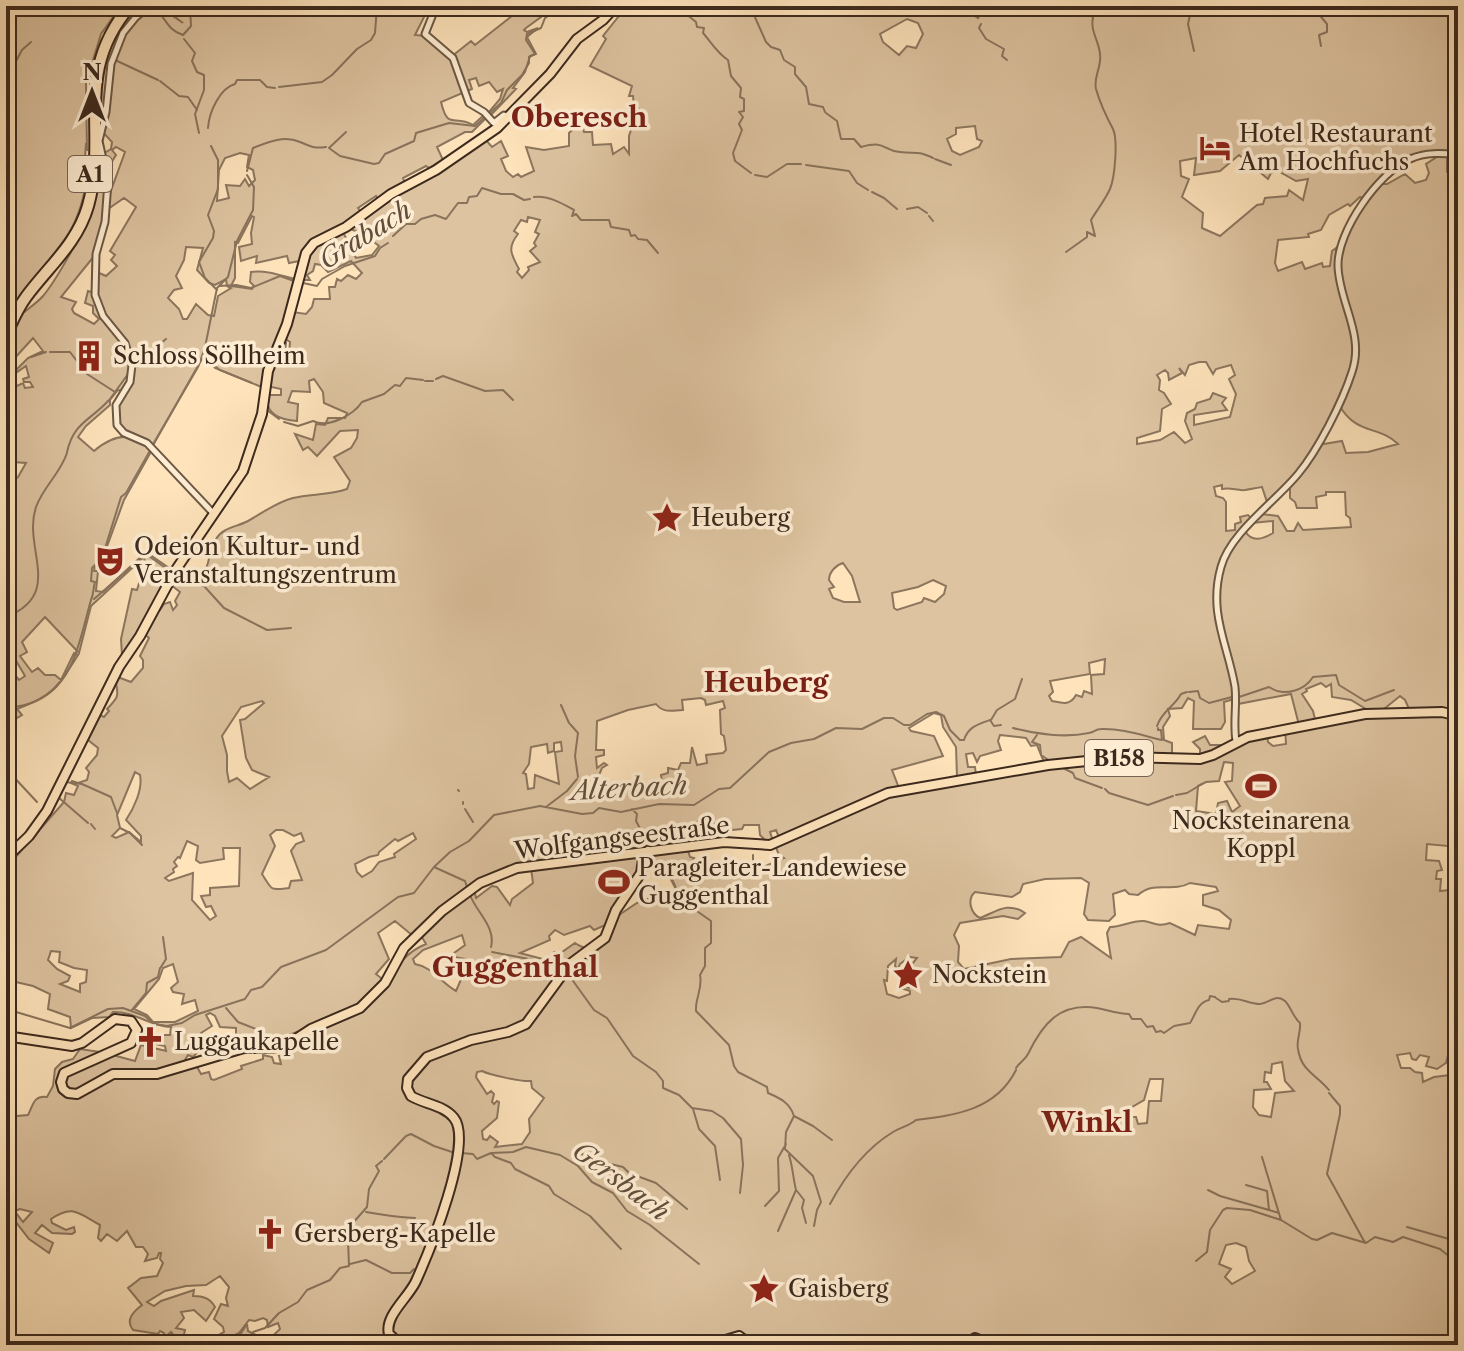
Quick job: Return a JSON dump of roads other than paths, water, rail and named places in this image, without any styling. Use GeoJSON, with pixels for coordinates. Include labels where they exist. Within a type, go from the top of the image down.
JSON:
{"type":"FeatureCollection","features":[{"type":"Feature","properties":{"kind":"highway","name":"A1"},"geometry":{"type":"LineString","coordinates":[[7,330],[26,296],[70,244],[84,217],[92,186],[94,91],[99,63],[111,32],[128,6]]}},
{"type":"Feature","properties":{"kind":"highway","name":"A1"},"geometry":{"type":"LineString","coordinates":[[7,330],[20,299],[65,245],[81,215],[89,183],[90,96],[95,62],[108,32],[128,6]]}},
{"type":"Feature","properties":{"kind":"highway"},"geometry":{"type":"LineString","coordinates":[[65,257],[70,244]]}},
{"type":"Feature","properties":{"kind":"highway"},"geometry":{"type":"LineString","coordinates":[[7,330],[19,314]]}},
{"type":"Feature","properties":{"kind":"main road"},"geometry":{"type":"LineString","coordinates":[[6,858],[29,836],[54,798],[106,689],[140,636],[175,571],[245,466],[264,401],[268,371],[285,332],[302,259],[308,250],[320,240],[352,224],[391,194],[436,170],[509,117],[556,67],[575,41],[616,6]]}},
{"type":"Feature","properties":{"kind":"main road","name":"Wolfgangseestraße"},"geometry":{"type":"LineString","coordinates":[[6,1036],[72,1046],[82,1043],[115,1019],[124,1018],[134,1023],[137,1033],[131,1043],[64,1073],[61,1082],[63,1089],[74,1095],[109,1075],[157,1074],[244,1048],[288,1044],[311,1029],[360,1008],[385,983],[400,953],[442,911],[471,888],[510,870],[514,864],[529,866],[724,842],[772,845],[888,793],[1062,763],[1126,757],[1200,759],[1236,741],[1267,732],[1365,714],[1442,712],[1458,716]]}},
{"type":"Feature","properties":{"kind":"main road"},"geometry":{"type":"LineString","coordinates":[[401,1345],[389,1334],[388,1323],[416,1282],[456,1172],[460,1131],[455,1119],[446,1111],[413,1097],[407,1087],[408,1079],[425,1057],[526,1024],[568,966],[607,934],[616,910],[641,873],[648,851]]}},
{"type":"Feature","properties":{"kind":"main road"},"geometry":{"type":"LineString","coordinates":[[632,853],[642,862]]}},
{"type":"Feature","properties":{"kind":"main road"},"geometry":{"type":"LineString","coordinates":[[723,1343],[739,1336],[743,1339],[743,1345]]}},
{"type":"Feature","properties":{"kind":"main road"},"geometry":{"type":"LineString","coordinates":[[964,1345],[975,1338],[980,1340],[981,1345]]}},
{"type":"Feature","properties":{"kind":"street"},"geometry":{"type":"LineString","coordinates":[[150,6],[123,33],[111,64],[99,143],[108,175],[106,217],[96,251],[94,282],[98,307],[125,343],[132,365],[130,382],[116,405],[114,419],[124,433],[144,440],[213,513]]}},
{"type":"Feature","properties":{"kind":"street"},"geometry":{"type":"LineString","coordinates":[[410,6],[433,14]]}},
{"type":"Feature","properties":{"kind":"street"},"geometry":{"type":"LineString","coordinates":[[464,6],[443,7],[433,14],[425,34],[453,58],[469,103],[488,115],[494,123],[504,115],[509,117]]}},
{"type":"Feature","properties":{"kind":"street"},"geometry":{"type":"LineString","coordinates":[[1236,741],[1234,686],[1218,625],[1221,567],[1235,540],[1294,479],[1311,456],[1351,376],[1356,342],[1338,275],[1341,241],[1355,216],[1394,168],[1423,155],[1458,155]]}},
{"type":"Feature","properties":{"kind":"waterway"},"geometry":{"type":"LineString","coordinates":[[156,10],[170,27],[183,35],[191,26],[190,6]]}},
{"type":"Feature","properties":{"kind":"waterway"},"geometry":{"type":"LineString","coordinates":[[279,87],[322,82],[332,75],[357,49],[371,40],[375,33],[377,6]]}},
{"type":"Feature","properties":{"kind":"waterway"},"geometry":{"type":"LineString","coordinates":[[346,132],[329,148],[340,156],[374,164],[379,163],[385,154],[414,141],[416,133],[449,123],[475,126],[501,103],[507,90],[522,75],[529,57],[535,54],[526,40],[527,34],[541,28],[545,18],[564,6]]}},
{"type":"Feature","properties":{"kind":"waterway"},"geometry":{"type":"LineString","coordinates":[[673,6],[696,22],[697,27],[704,28],[703,33],[728,60],[731,76],[741,88],[740,97],[744,99],[744,111],[739,112],[743,117],[739,124],[742,130],[733,153],[735,161],[751,173]]}},
{"type":"Feature","properties":{"kind":"waterway"},"geometry":{"type":"LineString","coordinates":[[750,6],[766,42],[780,50],[784,60],[795,67],[795,74],[806,87],[809,104],[823,107],[825,112]]}},
{"type":"Feature","properties":{"kind":"waterway"},"geometry":{"type":"LineString","coordinates":[[1066,252],[1087,237],[1087,232],[1095,236],[1091,220],[1110,189],[1115,159],[1115,134],[1096,89],[1100,54],[1093,18],[1087,6]]}},
{"type":"Feature","properties":{"kind":"waterway"},"geometry":{"type":"LineString","coordinates":[[1192,6],[1188,24],[1194,51]]}},
{"type":"Feature","properties":{"kind":"waterway"},"geometry":{"type":"LineString","coordinates":[[1312,6],[1327,24],[1327,32],[1319,35],[1321,46]]}},
{"type":"Feature","properties":{"kind":"waterway"},"geometry":{"type":"LineString","coordinates":[[972,7],[977,15]]}},
{"type":"Feature","properties":{"kind":"waterway"},"geometry":{"type":"LineString","coordinates":[[981,24],[979,28],[986,39],[1004,49],[1002,56],[1007,60]]}},
{"type":"Feature","properties":{"kind":"waterway"},"geometry":{"type":"LineString","coordinates":[[184,39],[195,53],[192,61],[197,72],[204,75],[204,90],[195,114],[199,133]]}},
{"type":"Feature","properties":{"kind":"waterway"},"geometry":{"type":"LineString","coordinates":[[6,80],[22,50],[31,42]]}},
{"type":"Feature","properties":{"kind":"waterway"},"geometry":{"type":"LineString","coordinates":[[115,60],[158,80]]}},
{"type":"Feature","properties":{"kind":"waterway"},"geometry":{"type":"LineString","coordinates":[[208,128],[216,102],[237,80],[260,80],[267,87],[275,88]]}},
{"type":"Feature","properties":{"kind":"waterway"},"geometry":{"type":"LineString","coordinates":[[160,81],[179,96],[188,97],[197,110]]}},
{"type":"Feature","properties":{"kind":"waterway"},"geometry":{"type":"LineString","coordinates":[[826,113],[837,121],[841,139],[854,139],[861,147],[880,145],[894,151],[919,153],[933,158]]}},
{"type":"Feature","properties":{"kind":"waterway"},"geometry":{"type":"LineString","coordinates":[[247,171],[253,148],[270,142],[288,139],[326,147]]}},
{"type":"Feature","properties":{"kind":"waterway"},"geometry":{"type":"LineString","coordinates":[[211,146],[218,160],[218,189],[208,215],[214,231],[199,262],[205,278],[217,290]]}},
{"type":"Feature","properties":{"kind":"waterway"},"geometry":{"type":"LineString","coordinates":[[935,159],[951,165]]}},
{"type":"Feature","properties":{"kind":"waterway"},"geometry":{"type":"LineString","coordinates":[[755,175],[767,177],[787,164],[801,164]]}},
{"type":"Feature","properties":{"kind":"waterway"},"geometry":{"type":"LineString","coordinates":[[806,165],[849,171],[857,183],[868,190]]}},
{"type":"Feature","properties":{"kind":"waterway"},"geometry":{"type":"LineString","coordinates":[[6,705],[22,706],[46,696],[57,686],[73,660],[93,593],[95,582],[91,581],[92,568],[102,558],[121,497],[203,357],[217,288],[228,277],[237,241],[253,210],[254,187],[247,175]]}},
{"type":"Feature","properties":{"kind":"waterway","name":"Grabach"},"geometry":{"type":"LineString","coordinates":[[393,236],[406,224],[415,224],[421,219],[435,215],[446,219],[458,203],[467,203],[469,197],[477,196],[482,188],[530,199]]}},
{"type":"Feature","properties":{"kind":"waterway"},"geometry":{"type":"LineString","coordinates":[[872,192],[897,209]]}},
{"type":"Feature","properties":{"kind":"waterway","name":"Grabach"},"geometry":{"type":"LineString","coordinates":[[534,197],[545,197],[560,203],[574,210],[572,216],[576,214],[581,220],[609,220],[611,227],[629,230],[631,236],[647,240],[658,253]]}},
{"type":"Feature","properties":{"kind":"waterway"},"geometry":{"type":"LineString","coordinates":[[907,209],[918,207],[927,213]]}},
{"type":"Feature","properties":{"kind":"waterway"},"geometry":{"type":"LineString","coordinates":[[929,216],[933,221]]}},
{"type":"Feature","properties":{"kind":"waterway","name":"Grabach"},"geometry":{"type":"LineString","coordinates":[[303,283],[317,286],[322,279],[345,266],[375,256],[388,243]]}},
{"type":"Feature","properties":{"kind":"waterway","name":"Grabach"},"geometry":{"type":"LineString","coordinates":[[219,286],[251,288],[280,276],[294,281]]}},
{"type":"Feature","properties":{"kind":"waterway"},"geometry":{"type":"LineString","coordinates":[[133,366],[166,339]]}},
{"type":"Feature","properties":{"kind":"waterway"},"geometry":{"type":"LineString","coordinates":[[31,357],[46,352]]}},
{"type":"Feature","properties":{"kind":"waterway"},"geometry":{"type":"LineString","coordinates":[[50,352],[70,352],[87,374],[115,392]]}},
{"type":"Feature","properties":{"kind":"waterway"},"geometry":{"type":"LineString","coordinates":[[204,358],[220,370],[252,383]]}},
{"type":"Feature","properties":{"kind":"waterway"},"geometry":{"type":"LineString","coordinates":[[110,399],[128,374]]}},
{"type":"Feature","properties":{"kind":"waterway"},"geometry":{"type":"LineString","coordinates":[[436,379],[443,376],[485,391],[503,390],[513,400]]}},
{"type":"Feature","properties":{"kind":"waterway"},"geometry":{"type":"LineString","coordinates":[[284,422],[298,426],[313,421],[333,422],[362,402],[384,394],[395,385],[400,386],[406,378],[423,380]]}},
{"type":"Feature","properties":{"kind":"waterway"},"geometry":{"type":"LineString","coordinates":[[1453,378],[1458,388]]}},
{"type":"Feature","properties":{"kind":"waterway"},"geometry":{"type":"LineString","coordinates":[[425,381],[433,381]]}},
{"type":"Feature","properties":{"kind":"waterway"},"geometry":{"type":"LineString","coordinates":[[67,452],[78,428],[109,400]]}},
{"type":"Feature","properties":{"kind":"waterway"},"geometry":{"type":"LineString","coordinates":[[267,410],[279,419]]}},
{"type":"Feature","properties":{"kind":"waterway"},"geometry":{"type":"LineString","coordinates":[[6,617],[24,607],[34,596],[38,583],[33,523],[36,507],[67,453]]}},
{"type":"Feature","properties":{"kind":"waterway"},"geometry":{"type":"LineString","coordinates":[[94,599],[146,554],[170,571]]}},
{"type":"Feature","properties":{"kind":"waterway"},"geometry":{"type":"LineString","coordinates":[[185,573],[195,583],[204,586],[224,608],[267,630],[291,628]]}},
{"type":"Feature","properties":{"kind":"waterway","name":"Alterbach"},"geometry":{"type":"LineString","coordinates":[[1239,697],[1269,687],[1281,692],[1293,691],[1313,677],[1336,675],[1339,685],[1365,701],[1394,690]]}},
{"type":"Feature","properties":{"kind":"waterway"},"geometry":{"type":"LineString","coordinates":[[991,720],[997,710],[1015,699],[1022,679]]}},
{"type":"Feature","properties":{"kind":"waterway","name":"Alterbach"},"geometry":{"type":"LineString","coordinates":[[1189,692],[1198,691],[1200,698],[1209,703],[1232,697]]}},
{"type":"Feature","properties":{"kind":"waterway","name":"Alterbach"},"geometry":{"type":"LineString","coordinates":[[1157,726],[1181,694],[1187,692]]}},
{"type":"Feature","properties":{"kind":"waterway"},"geometry":{"type":"LineString","coordinates":[[561,705],[569,723]]}},
{"type":"Feature","properties":{"kind":"waterway","name":"Alterbach"},"geometry":{"type":"LineString","coordinates":[[6,1009],[70,1028],[108,1009],[123,1008],[145,1016],[154,1024],[167,1026],[182,1023],[195,1015],[245,999],[251,990],[262,987],[281,967],[326,950],[398,897],[414,893],[434,867],[450,852],[469,841],[494,815],[540,806],[582,814],[593,813],[599,808],[621,812],[659,804],[694,805],[719,789],[730,788],[769,752],[791,743],[814,739],[836,728],[862,729],[884,718],[910,725],[936,712],[944,716],[950,730],[960,740],[964,740],[971,729],[981,723],[990,720],[994,726],[1001,725]]}},
{"type":"Feature","properties":{"kind":"waterway"},"geometry":{"type":"LineString","coordinates":[[570,724],[578,733],[575,756],[578,777]]}},
{"type":"Feature","properties":{"kind":"waterway","name":"Alterbach"},"geometry":{"type":"LineString","coordinates":[[1013,728],[1061,735],[1109,729],[1162,740],[1158,728]]}},
{"type":"Feature","properties":{"kind":"waterway"},"geometry":{"type":"LineString","coordinates":[[1037,735],[1032,742],[1040,745],[1041,755],[1050,761]]}},
{"type":"Feature","properties":{"kind":"waterway"},"geometry":{"type":"LineString","coordinates":[[6,768],[9,771]]}},
{"type":"Feature","properties":{"kind":"waterway"},"geometry":{"type":"LineString","coordinates":[[1063,768],[1073,773],[1075,778],[1102,788]]}},
{"type":"Feature","properties":{"kind":"waterway"},"geometry":{"type":"LineString","coordinates":[[10,773],[37,802]]}},
{"type":"Feature","properties":{"kind":"waterway"},"geometry":{"type":"LineString","coordinates":[[546,807],[577,779]]}},
{"type":"Feature","properties":{"kind":"waterway"},"geometry":{"type":"LineString","coordinates":[[65,782],[82,784],[111,797],[117,813]]}},
{"type":"Feature","properties":{"kind":"waterway"},"geometry":{"type":"LineString","coordinates":[[1176,795],[1187,793],[1202,784]]}},
{"type":"Feature","properties":{"kind":"waterway"},"geometry":{"type":"LineString","coordinates":[[1105,789],[1148,805],[1173,796]]}},
{"type":"Feature","properties":{"kind":"waterway"},"geometry":{"type":"LineString","coordinates":[[58,797],[88,823]]}},
{"type":"Feature","properties":{"kind":"waterway"},"geometry":{"type":"LineString","coordinates":[[465,809],[473,822]]}},
{"type":"Feature","properties":{"kind":"waterway"},"geometry":{"type":"LineString","coordinates":[[632,809],[637,814],[636,821],[644,836],[640,840],[641,845],[647,846]]}},
{"type":"Feature","properties":{"kind":"waterway"},"geometry":{"type":"LineString","coordinates":[[91,824],[95,829]]}},
{"type":"Feature","properties":{"kind":"waterway"},"geometry":{"type":"LineString","coordinates":[[120,828],[142,845]]}},
{"type":"Feature","properties":{"kind":"waterway"},"geometry":{"type":"LineString","coordinates":[[649,855],[661,867],[666,866],[681,899],[691,902],[694,909],[711,921],[711,943],[705,948],[705,966],[700,975],[696,1011],[729,1045],[738,1072],[767,1087],[768,1093],[792,1111],[794,1116],[786,1132],[785,1149],[813,1176],[821,1202],[814,1226]]}},
{"type":"Feature","properties":{"kind":"waterway"},"geometry":{"type":"LineString","coordinates":[[753,855],[753,871]]}},
{"type":"Feature","properties":{"kind":"waterway"},"geometry":{"type":"LineString","coordinates":[[434,867],[465,881],[467,887]]}},
{"type":"Feature","properties":{"kind":"waterway"},"geometry":{"type":"LineString","coordinates":[[470,895],[491,933],[491,947]]}},
{"type":"Feature","properties":{"kind":"waterway"},"geometry":{"type":"LineString","coordinates":[[161,967],[166,959],[163,937]]}},
{"type":"Feature","properties":{"kind":"waterway"},"geometry":{"type":"LineString","coordinates":[[492,952],[549,963],[559,972]]}},
{"type":"Feature","properties":{"kind":"waterway"},"geometry":{"type":"LineString","coordinates":[[132,1010],[146,993],[147,983],[158,977],[160,968]]}},
{"type":"Feature","properties":{"kind":"waterway"},"geometry":{"type":"LineString","coordinates":[[568,974],[594,1010],[607,1018],[633,1056],[656,1072],[663,1081],[663,1088],[679,1095],[692,1108],[712,1111],[723,1118],[741,1139],[743,1165],[740,1193]]}},
{"type":"Feature","properties":{"kind":"waterway"},"geometry":{"type":"LineString","coordinates":[[1016,1068],[1046,1025],[1062,1012],[1084,1007],[1129,1014],[1132,1019],[1141,1019],[1147,1027],[1153,1026],[1156,1032],[1164,1033],[1174,1026],[1190,1023],[1197,1009],[1210,996],[1215,997]]}},
{"type":"Feature","properties":{"kind":"waterway"},"geometry":{"type":"LineString","coordinates":[[1216,998],[1222,1002],[1229,1001]]}},
{"type":"Feature","properties":{"kind":"waterway"},"geometry":{"type":"LineString","coordinates":[[1229,999],[1260,1004],[1276,998],[1285,1001],[1300,1023],[1298,1046],[1302,1063],[1329,1090]]}},
{"type":"Feature","properties":{"kind":"waterway"},"geometry":{"type":"LineString","coordinates":[[226,1008],[238,1022],[256,1029],[268,1039]]}},
{"type":"Feature","properties":{"kind":"waterway"},"geometry":{"type":"LineString","coordinates":[[830,1204],[842,1183],[873,1146],[916,1120],[960,1113],[986,1102],[998,1094],[1016,1070]]}},
{"type":"Feature","properties":{"kind":"waterway"},"geometry":{"type":"LineString","coordinates":[[1329,1093],[1340,1106],[1340,1114],[1327,1174],[1364,1241],[1366,1243],[1375,1237],[1393,1242],[1403,1237],[1458,1258]]}},
{"type":"Feature","properties":{"kind":"waterway"},"geometry":{"type":"LineString","coordinates":[[693,1109],[699,1129],[715,1146],[720,1180]]}},
{"type":"Feature","properties":{"kind":"waterway"},"geometry":{"type":"LineString","coordinates":[[794,1116],[832,1140]]}},
{"type":"Feature","properties":{"kind":"waterway","name":"Gersbach"},"geometry":{"type":"LineString","coordinates":[[384,1159],[411,1134],[455,1153]]}},
{"type":"Feature","properties":{"kind":"waterway"},"geometry":{"type":"LineString","coordinates":[[765,1206],[779,1191],[778,1158],[786,1144]]}},
{"type":"Feature","properties":{"kind":"waterway","name":"Gersbach"},"geometry":{"type":"LineString","coordinates":[[461,1153],[473,1154],[477,1159],[491,1153],[513,1152],[526,1147],[560,1155],[578,1166],[592,1182],[613,1193],[627,1211],[699,1264]]}},
{"type":"Feature","properties":{"kind":"waterway"},"geometry":{"type":"LineString","coordinates":[[491,1153],[549,1186],[554,1194],[590,1216],[621,1249]]}},
{"type":"Feature","properties":{"kind":"waterway"},"geometry":{"type":"LineString","coordinates":[[582,1154],[623,1167],[629,1173],[656,1183],[687,1209]]}},
{"type":"Feature","properties":{"kind":"waterway"},"geometry":{"type":"LineString","coordinates":[[778,1231],[796,1190],[789,1155]]}},
{"type":"Feature","properties":{"kind":"waterway"},"geometry":{"type":"LineString","coordinates":[[1262,1157],[1281,1220]]}},
{"type":"Feature","properties":{"kind":"waterway","name":"Gersbach"},"geometry":{"type":"LineString","coordinates":[[244,1345],[253,1332],[265,1328],[279,1313],[298,1302],[307,1290],[330,1280],[340,1268],[349,1266],[348,1239],[352,1224],[367,1207],[369,1189],[379,1171],[376,1166],[382,1161]]}},
{"type":"Feature","properties":{"kind":"waterway"},"geometry":{"type":"LineString","coordinates":[[1246,1185],[1267,1191],[1269,1210],[1279,1213]]}},
{"type":"Feature","properties":{"kind":"waterway"},"geometry":{"type":"LineString","coordinates":[[1208,1190],[1269,1210]]}},
{"type":"Feature","properties":{"kind":"waterway"},"geometry":{"type":"LineString","coordinates":[[797,1191],[804,1200],[802,1208],[806,1223]]}},
{"type":"Feature","properties":{"kind":"waterway"},"geometry":{"type":"LineString","coordinates":[[1196,1261],[1207,1252],[1210,1230],[1227,1208],[1250,1210],[1281,1220],[1312,1239],[1332,1233],[1366,1243]]}},
{"type":"Feature","properties":{"kind":"waterway"},"geometry":{"type":"LineString","coordinates":[[366,1212],[415,1218]]}},
{"type":"Feature","properties":{"kind":"waterway"},"geometry":{"type":"LineString","coordinates":[[1407,1227],[1449,1239],[1458,1238]]}},
{"type":"Feature","properties":{"kind":"waterway"},"geometry":{"type":"LineString","coordinates":[[350,1264],[366,1260],[392,1273],[410,1273],[414,1269]]}},
{"type":"Feature","properties":{"kind":"waterway"},"geometry":{"type":"LineString","coordinates":[[6,1285],[16,1281]]}},
{"type":"Feature","properties":{"kind":"waterway","name":"Gersbach"},"geometry":{"type":"LineString","coordinates":[[122,1345],[131,1338],[164,1345]]}},
{"type":"Feature","properties":{"kind":"place","name":"Hotel Restaurant Am Hochfuchs"},"geometry":{"type":"Point","coordinates":[1215,148]}},
{"type":"Feature","properties":{"kind":"place","name":"Schloss Söllheim"},"geometry":{"type":"Point","coordinates":[89,356]}},
{"type":"Feature","properties":{"kind":"place","name":"Heuberg"},"geometry":{"type":"Point","coordinates":[667,518]}},
{"type":"Feature","properties":{"kind":"place","name":"Odeion Kultur- und Veranstaltungszentrum"},"geometry":{"type":"Point","coordinates":[110,561]}},
{"type":"Feature","properties":{"kind":"place","name":"Nocksteinarena Koppl"},"geometry":{"type":"Point","coordinates":[1261,786]}},
{"type":"Feature","properties":{"kind":"place","name":"Paragleiter-Landewiese Guggenthal"},"geometry":{"type":"Point","coordinates":[614,882]}},
{"type":"Feature","properties":{"kind":"place","name":"Nockstein"},"geometry":{"type":"Point","coordinates":[908,975]}},
{"type":"Feature","properties":{"kind":"place","name":"Luggaukapelle"},"geometry":{"type":"Point","coordinates":[150,1042]}},
{"type":"Feature","properties":{"kind":"place","name":"Gersberg-Kapelle"},"geometry":{"type":"Point","coordinates":[270,1234]}},
{"type":"Feature","properties":{"kind":"place","name":"Gaisberg"},"geometry":{"type":"Point","coordinates":[764,1289]}},
{"type":"Feature","properties":{"kind":"district","name":"Oberesch"},"geometry":{"type":"Point","coordinates":[579,117]}},
{"type":"Feature","properties":{"kind":"district","name":"Heuberg"},"geometry":{"type":"Point","coordinates":[766,682]}},
{"type":"Feature","properties":{"kind":"district","name":"Guggenthal"},"geometry":{"type":"Point","coordinates":[515,967]}},
{"type":"Feature","properties":{"kind":"district","name":"Winkl"},"geometry":{"type":"Point","coordinates":[1087,1122]}}]}
